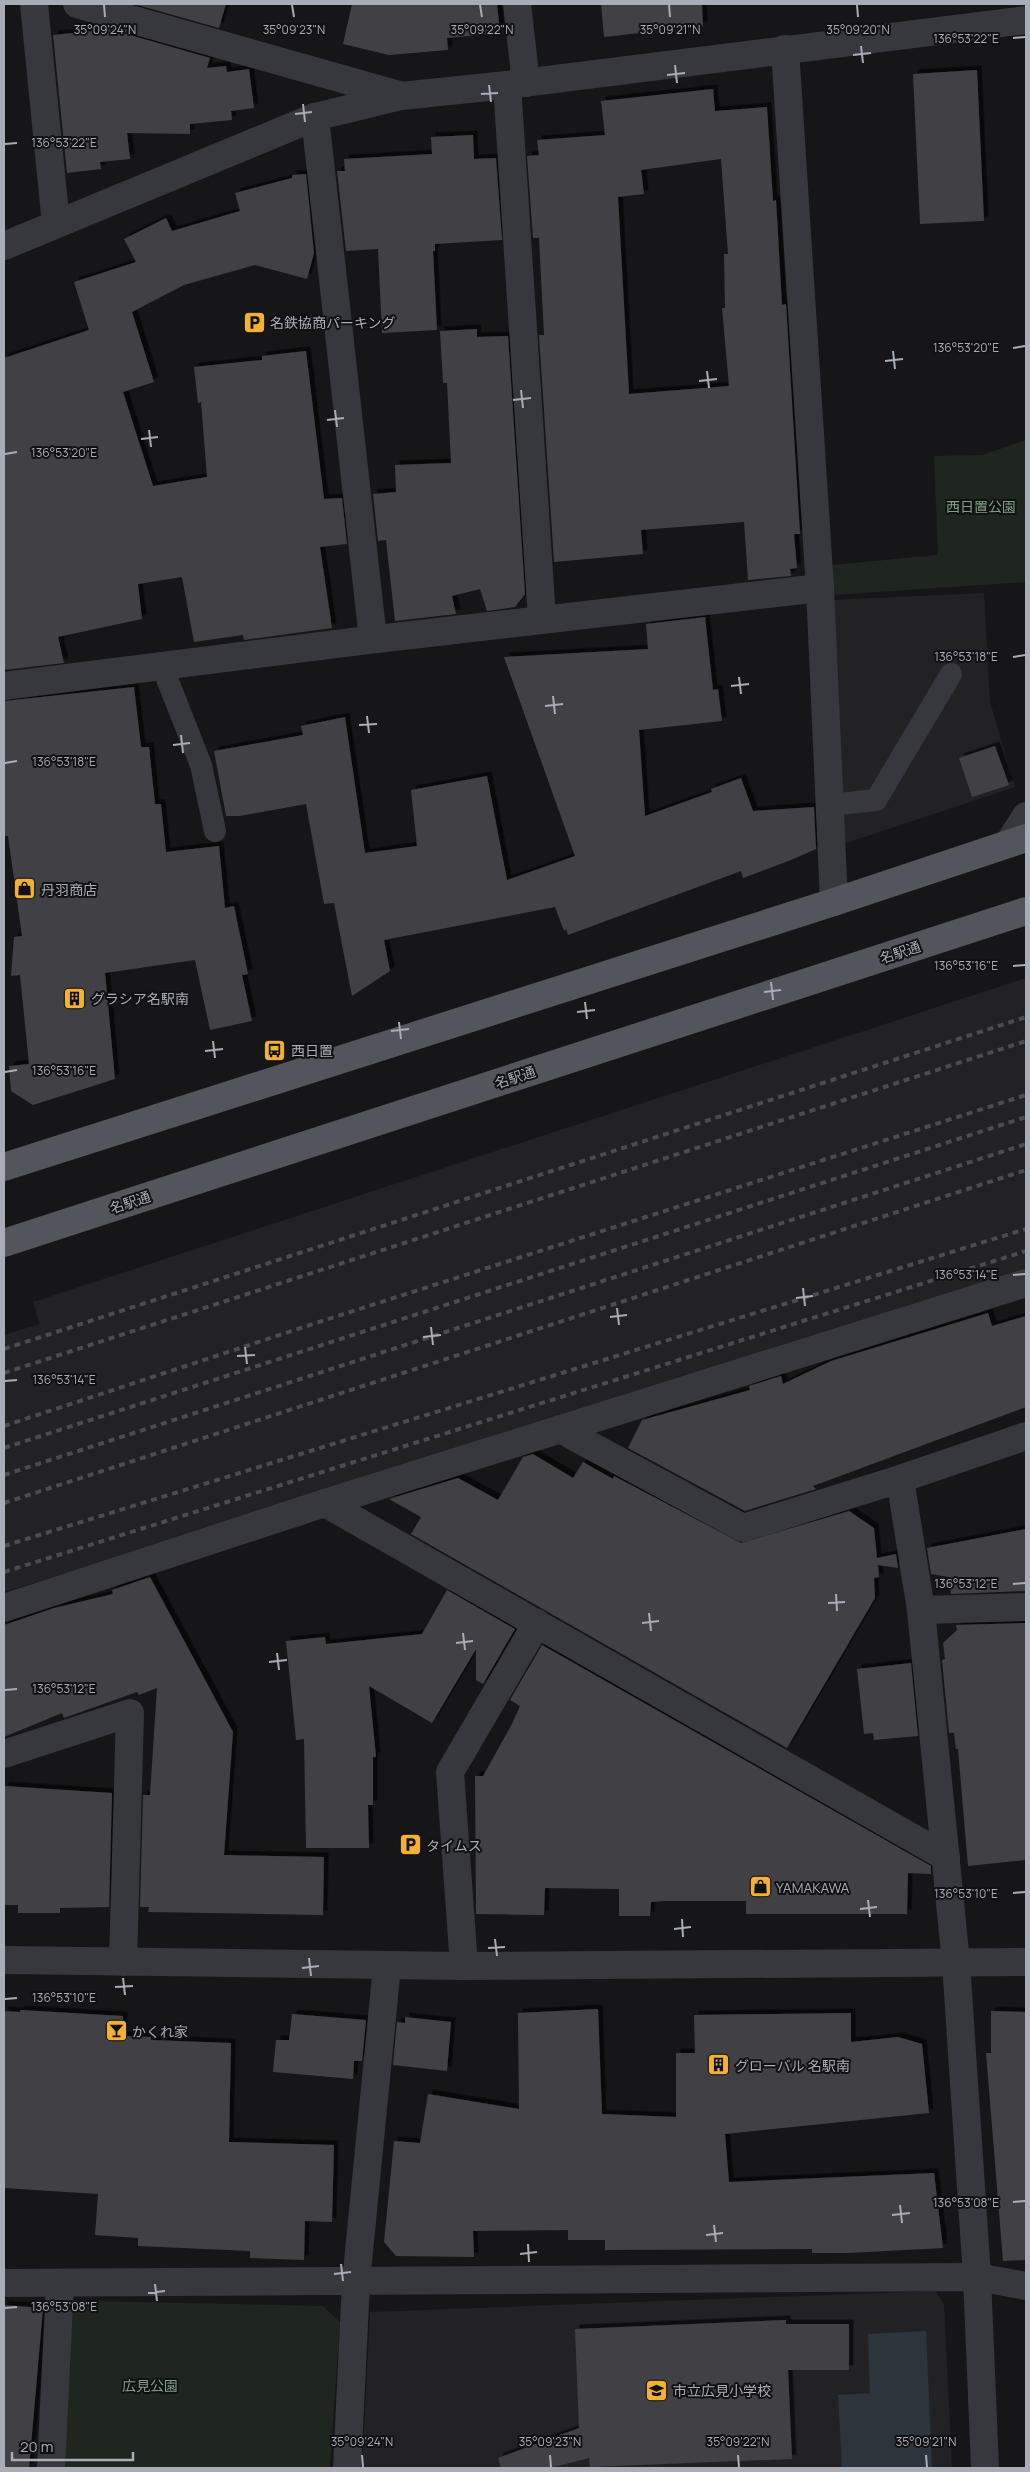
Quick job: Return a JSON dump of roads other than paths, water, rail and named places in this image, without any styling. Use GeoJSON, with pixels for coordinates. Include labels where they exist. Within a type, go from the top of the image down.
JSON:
{"type":"FeatureCollection","features":[{"type":"Feature","properties":{"kind":"main road"},"geometry":{"type":"LineString","coordinates":[[4,1167],[834,902],[1017,841]]}},
{"type":"Feature","properties":{"kind":"main road","name":"名駅通"},"geometry":{"type":"LineString","coordinates":[[4,1243],[1026,911]]}},
{"type":"Feature","properties":{"kind":"street"},"geometry":{"type":"LineString","coordinates":[[34,4],[56,224]]}},
{"type":"Feature","properties":{"kind":"street"},"geometry":{"type":"LineString","coordinates":[[77,4],[401,96]]}},
{"type":"Feature","properties":{"kind":"street"},"geometry":{"type":"LineString","coordinates":[[517,4],[517,84],[542,619]]}},
{"type":"Feature","properties":{"kind":"street"},"geometry":{"type":"LineString","coordinates":[[4,246],[316,117],[401,96],[517,84],[1026,20]]}},
{"type":"Feature","properties":{"kind":"street"},"geometry":{"type":"LineString","coordinates":[[785,49],[820,588],[834,902]]}},
{"type":"Feature","properties":{"kind":"street"},"geometry":{"type":"LineString","coordinates":[[316,117],[373,639]]}},
{"type":"Feature","properties":{"kind":"street"},"geometry":{"type":"LineString","coordinates":[[4,686],[373,639],[820,588]]}},
{"type":"Feature","properties":{"kind":"street"},"geometry":{"type":"LineString","coordinates":[[1017,841],[1026,816]]}},
{"type":"Feature","properties":{"kind":"street"},"geometry":{"type":"LineString","coordinates":[[4,1608],[325,1503],[1026,1283]]}},
{"type":"Feature","properties":{"kind":"street"},"geometry":{"type":"LineString","coordinates":[[560,1429],[743,1528],[900,1479],[1026,1436]]}},
{"type":"Feature","properties":{"kind":"street"},"geometry":{"type":"LineString","coordinates":[[900,1479],[921,1610],[956,1963],[977,2277],[984,2468]]}},
{"type":"Feature","properties":{"kind":"street"},"geometry":{"type":"LineString","coordinates":[[325,1503],[946,1858]]}},
{"type":"Feature","properties":{"kind":"street"},"geometry":{"type":"LineString","coordinates":[[921,1610],[1026,1607]]}},
{"type":"Feature","properties":{"kind":"street"},"geometry":{"type":"LineString","coordinates":[[464,1966],[450,1772],[537,1623]]}},
{"type":"Feature","properties":{"kind":"street"},"geometry":{"type":"LineString","coordinates":[[4,1754],[130,1713],[123,1962]]}},
{"type":"Feature","properties":{"kind":"street"},"geometry":{"type":"LineString","coordinates":[[4,1960],[387,1966],[1026,1962]]}},
{"type":"Feature","properties":{"kind":"street"},"geometry":{"type":"LineString","coordinates":[[347,2468],[356,2282],[387,1966]]}},
{"type":"Feature","properties":{"kind":"street"},"geometry":{"type":"LineString","coordinates":[[4,2283],[977,2277],[1026,2286]]}},
{"type":"Feature","properties":{"kind":"street"},"geometry":{"type":"LineString","coordinates":[[51,2468],[60,2284]]}},
{"type":"Feature","properties":{"kind":"lane"},"geometry":{"type":"LineString","coordinates":[[162,666],[201,765],[215,831]]}},
{"type":"Feature","properties":{"kind":"lane"},"geometry":{"type":"LineString","coordinates":[[830,805],[876,800],[951,674]]}},
{"type":"Feature","properties":{"kind":"railway"},"geometry":{"type":"LineString","coordinates":[[4,1349],[1026,1017]]}},
{"type":"Feature","properties":{"kind":"railway"},"geometry":{"type":"LineString","coordinates":[[4,1373],[1026,1041]]}},
{"type":"Feature","properties":{"kind":"railway"},"geometry":{"type":"LineString","coordinates":[[4,1426],[322,1321],[1026,1095]]}},
{"type":"Feature","properties":{"kind":"railway"},"geometry":{"type":"LineString","coordinates":[[4,1448],[1026,1117]]}},
{"type":"Feature","properties":{"kind":"railway"},"geometry":{"type":"LineString","coordinates":[[4,1475],[1026,1144]]}},
{"type":"Feature","properties":{"kind":"railway"},"geometry":{"type":"LineString","coordinates":[[4,1503],[1026,1170]]}},
{"type":"Feature","properties":{"kind":"railway"},"geometry":{"type":"LineString","coordinates":[[4,1546],[1026,1229]]}},
{"type":"Feature","properties":{"kind":"railway"},"geometry":{"type":"LineString","coordinates":[[4,1572],[1026,1251]]}},
{"type":"Feature","properties":{"kind":"place","name":"名鉄協商パーキング"},"geometry":{"type":"Point","coordinates":[254,322]}},
{"type":"Feature","properties":{"kind":"place","name":"丹羽商店"},"geometry":{"type":"Point","coordinates":[25,889]}},
{"type":"Feature","properties":{"kind":"place","name":"グラシア名駅南"},"geometry":{"type":"Point","coordinates":[75,998]}},
{"type":"Feature","properties":{"kind":"place","name":"西日置"},"geometry":{"type":"Point","coordinates":[275,1050]}},
{"type":"Feature","properties":{"kind":"place","name":"タイムス"},"geometry":{"type":"Point","coordinates":[410,1845]}},
{"type":"Feature","properties":{"kind":"place","name":"YAMAKAWA"},"geometry":{"type":"Point","coordinates":[760,1887]}},
{"type":"Feature","properties":{"kind":"place","name":"かくれ家"},"geometry":{"type":"Point","coordinates":[116,2031]}},
{"type":"Feature","properties":{"kind":"place","name":"グローバル 名駅南"},"geometry":{"type":"Point","coordinates":[719,2065]}},
{"type":"Feature","properties":{"kind":"place","name":"市立広見小学校"},"geometry":{"type":"Point","coordinates":[657,2390]}},
{"type":"Feature","properties":{"kind":"park label","name":"西日置公園"},"geometry":{"type":"Point","coordinates":[981,506]}},
{"type":"Feature","properties":{"kind":"park label","name":"広見公園"},"geometry":{"type":"Point","coordinates":[150,2385]}}]}
